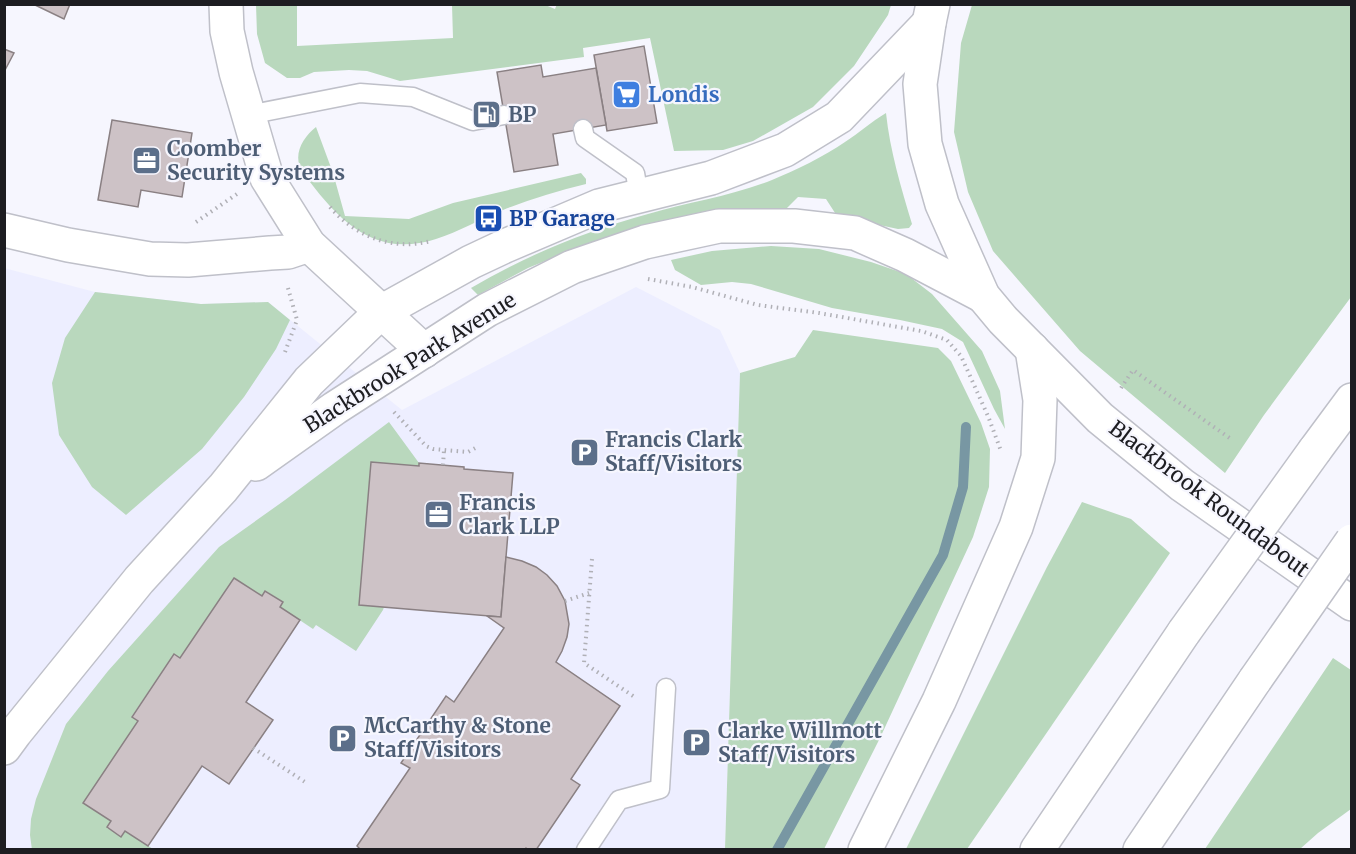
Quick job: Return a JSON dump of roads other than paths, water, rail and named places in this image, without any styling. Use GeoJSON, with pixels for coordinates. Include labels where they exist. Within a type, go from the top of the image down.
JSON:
{"type":"FeatureCollection","features":[{"type":"Feature","properties":{"kind":"main road"},"geometry":{"type":"LineString","coordinates":[[226,4],[227,31],[236,72],[267,177],[309,245],[424,351]]}},
{"type":"Feature","properties":{"kind":"main road","name":"Blackbrook Park Avenue"},"geometry":{"type":"LineString","coordinates":[[4,748],[139,580],[223,488],[309,381],[381,312],[471,262],[599,206],[711,178],[785,150],[839,117],[931,14]]}},
{"type":"Feature","properties":{"kind":"main road","name":"Blackbrook Roundabout"},"geometry":{"type":"LineString","coordinates":[[931,14],[920,84],[925,144],[942,204],[983,296],[1003,320],[1100,418],[1182,485],[1352,604]]}},
{"type":"Feature","properties":{"kind":"main road","name":"Blackbrook Park Avenue"},"geometry":{"type":"LineString","coordinates":[[223,488],[335,408],[487,310],[572,267],[645,242],[719,226],[794,226],[855,233],[905,255],[983,296]]}},
{"type":"Feature","properties":{"kind":"main road"},"geometry":{"type":"LineString","coordinates":[[4,230],[68,245],[150,259],[188,260],[288,252],[309,245]]}},
{"type":"Feature","properties":{"kind":"main road"},"geometry":{"type":"LineString","coordinates":[[865,849],[939,700],[1016,527],[1038,458],[1040,400],[1032,349]]}},
{"type":"Feature","properties":{"kind":"main road"},"geometry":{"type":"LineString","coordinates":[[1037,849],[1184,632],[1352,400]]}},
{"type":"Feature","properties":{"kind":"main road"},"geometry":{"type":"LineString","coordinates":[[1140,849],[1352,541]]}},
{"type":"Feature","properties":{"kind":"lane"},"geometry":{"type":"LineString","coordinates":[[248,115],[360,93],[413,97],[473,121],[504,115]]}},
{"type":"Feature","properties":{"kind":"lane"},"geometry":{"type":"LineString","coordinates":[[583,129],[585,138],[635,172],[639,196]]}},
{"type":"Feature","properties":{"kind":"lane"},"geometry":{"type":"LineString","coordinates":[[586,849],[619,800],[660,789],[666,688]]}},
{"type":"Feature","properties":{"kind":"waterway"},"geometry":{"type":"LineString","coordinates":[[777,850],[943,555],[963,487],[966,427]]}},
{"type":"Feature","properties":{"kind":"place","name":"Londis"},"geometry":{"type":"Point","coordinates":[627,95]}},
{"type":"Feature","properties":{"kind":"place","name":"BP"},"geometry":{"type":"Point","coordinates":[487,115]}},
{"type":"Feature","properties":{"kind":"place","name":"Coomber Security Systems"},"geometry":{"type":"Point","coordinates":[146,161]}},
{"type":"Feature","properties":{"kind":"place","name":"BP Garage"},"geometry":{"type":"Point","coordinates":[488,219]}},
{"type":"Feature","properties":{"kind":"place","name":"Francis Clark Staff/Visitors"},"geometry":{"type":"Point","coordinates":[584,452]}},
{"type":"Feature","properties":{"kind":"place","name":"Francis Clark LLP"},"geometry":{"type":"Point","coordinates":[438,515]}},
{"type":"Feature","properties":{"kind":"place","name":"McCarthy & Stone Staff/Visitors"},"geometry":{"type":"Point","coordinates":[343,738]}},
{"type":"Feature","properties":{"kind":"place","name":"Clarke Willmott Staff/Visitors"},"geometry":{"type":"Point","coordinates":[697,743]}}]}
